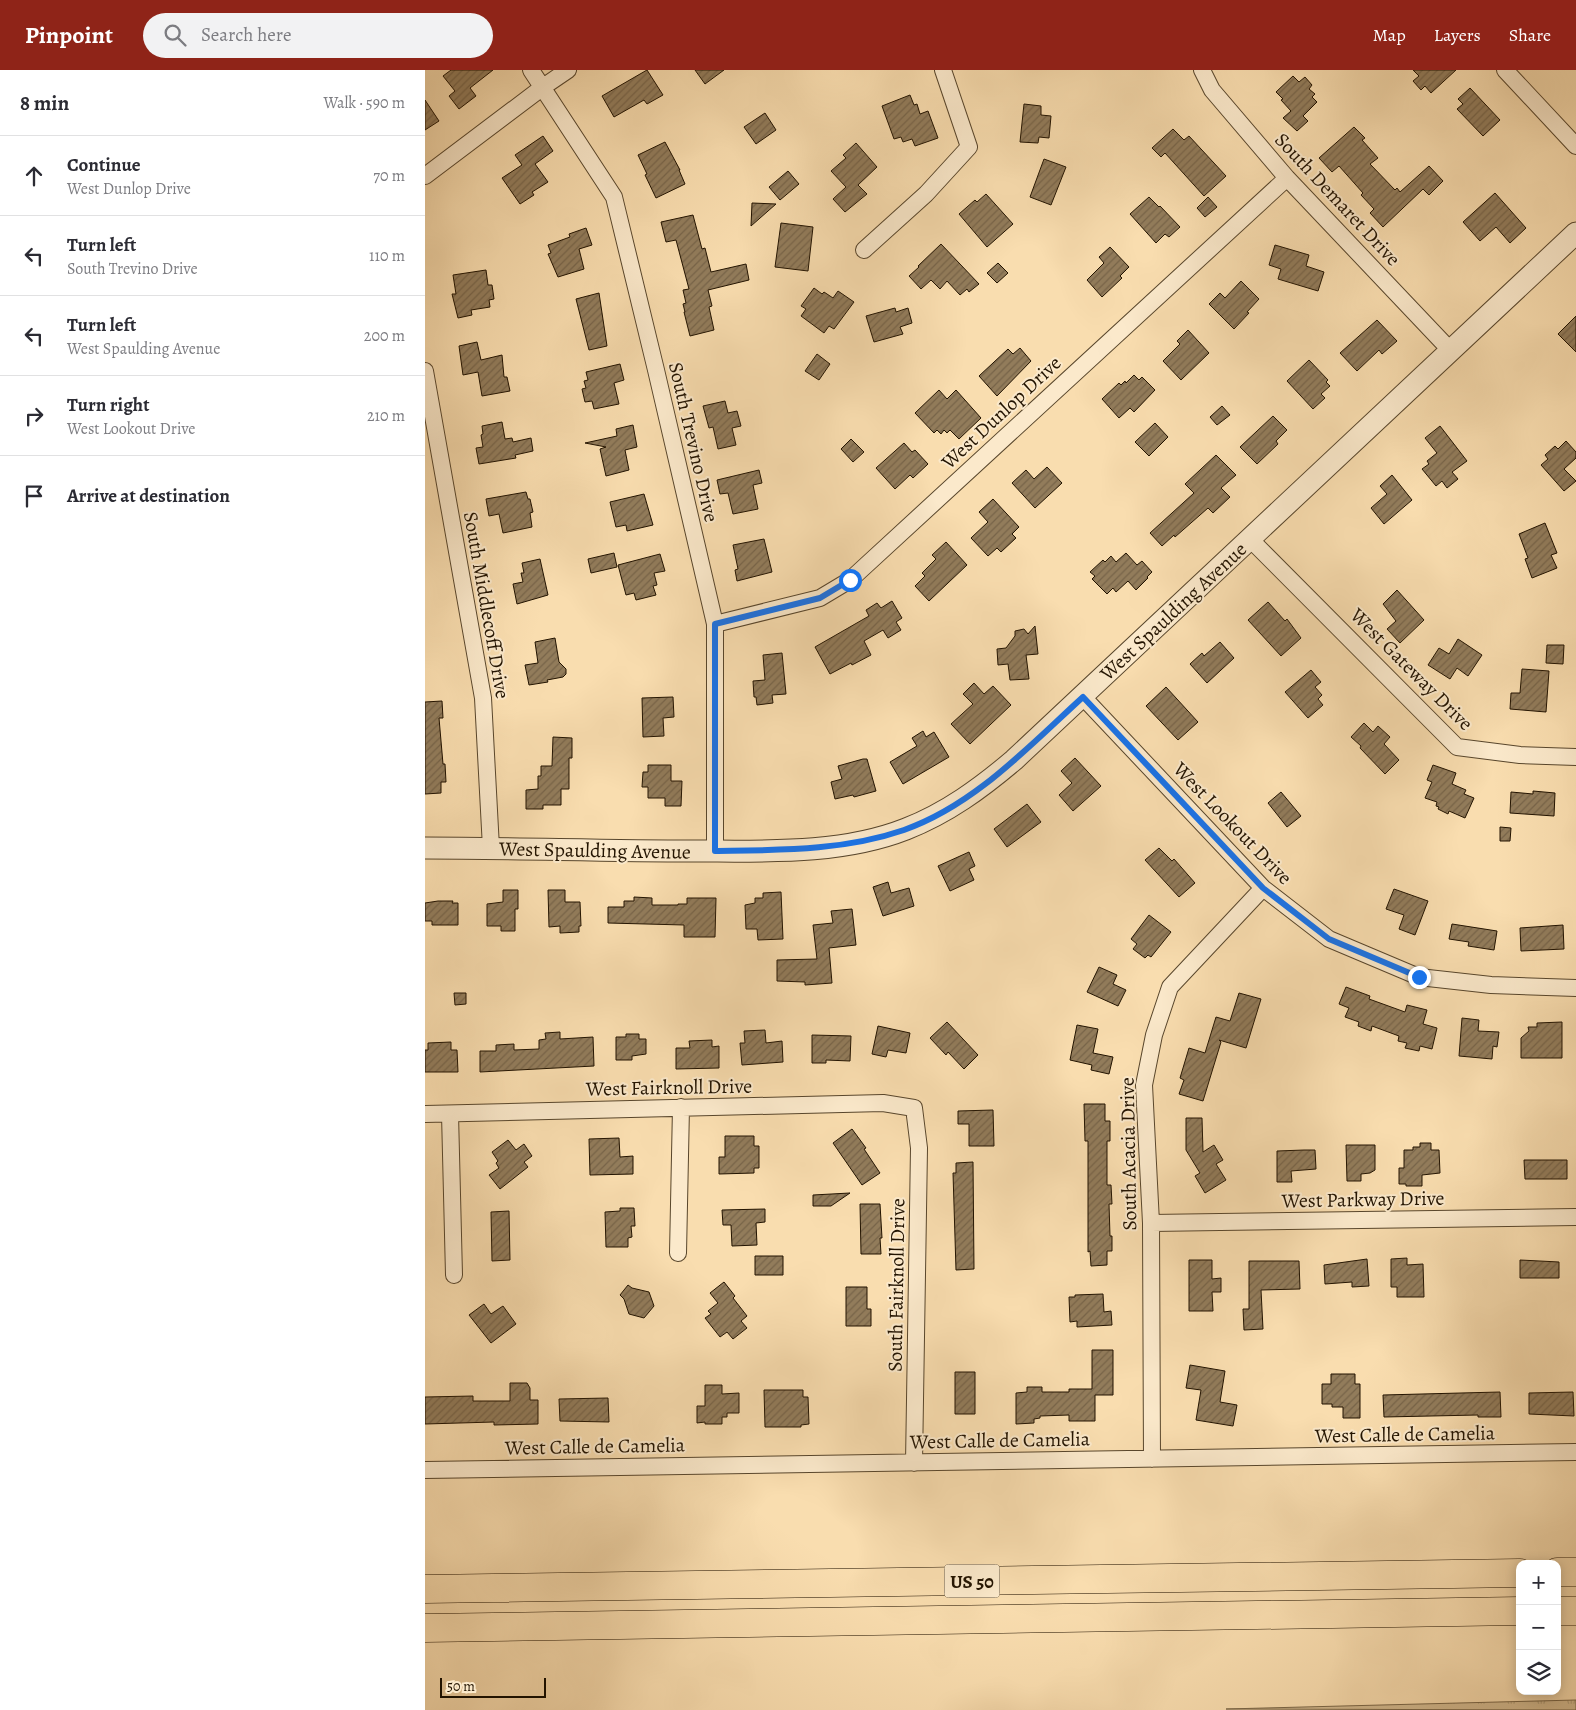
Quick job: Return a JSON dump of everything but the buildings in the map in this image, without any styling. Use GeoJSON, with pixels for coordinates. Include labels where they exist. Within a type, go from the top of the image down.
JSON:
{"type":"FeatureCollection","features":[{"type":"Feature","properties":{"kind":"highway"},"geometry":{"type":"LineString","coordinates":[[1561,1572],[1576,1572]]}},
{"type":"Feature","properties":{"kind":"highway","name":"US 50"},"geometry":{"type":"LineString","coordinates":[[425,1590],[1516,1573]]}},
{"type":"Feature","properties":{"kind":"highway"},"geometry":{"type":"LineString","coordinates":[[1561,1611],[1576,1611]]}},
{"type":"Feature","properties":{"kind":"highway","name":"US 50"},"geometry":{"type":"LineString","coordinates":[[425,1628],[1516,1612]]}},
{"type":"Feature","properties":{"kind":"street","name":"South Trevino Drive"},"geometry":{"type":"LineString","coordinates":[[531,70],[614,197],[715,624],[715,851]]}},
{"type":"Feature","properties":{"kind":"street"},"geometry":{"type":"LineString","coordinates":[[425,176],[543,86],[568,70]]}},
{"type":"Feature","properties":{"kind":"street"},"geometry":{"type":"LineString","coordinates":[[865,250],[926,194],[969,148],[943,70]]}},
{"type":"Feature","properties":{"kind":"street","name":"South Demaret Drive"},"geometry":{"type":"LineString","coordinates":[[1202,70],[1212,90],[1287,178],[1451,351]]}},
{"type":"Feature","properties":{"kind":"street"},"geometry":{"type":"LineString","coordinates":[[1505,70],[1576,146]]}},
{"type":"Feature","properties":{"kind":"street","name":"West Dunlop Drive"},"geometry":{"type":"LineString","coordinates":[[715,624],[820,598],[850,580],[1287,178]]}},
{"type":"Feature","properties":{"kind":"street","name":"West Spaulding Avenue"},"geometry":{"type":"LineString","coordinates":[[425,848],[715,851],[821,847],[879,837],[905,829],[937,814],[984,785],[1014,760],[1576,233]]}},
{"type":"Feature","properties":{"kind":"street","name":"South Middlecoff Drive"},"geometry":{"type":"LineString","coordinates":[[425,371],[483,698],[491,848]]}},
{"type":"Feature","properties":{"kind":"street","name":"West Gateway Drive"},"geometry":{"type":"LineString","coordinates":[[1250,539],[1457,747],[1520,755],[1576,757]]}},
{"type":"Feature","properties":{"kind":"street","name":"West Lookout Drive"},"geometry":{"type":"LineString","coordinates":[[1083,697],[1263,888],[1329,939],[1419,977],[1491,985],[1576,988]]}},
{"type":"Feature","properties":{"kind":"street","name":"South Acacia Drive"},"geometry":{"type":"LineString","coordinates":[[1152,1459],[1151,1223],[1145,1085],[1153,1034],[1170,987],[1263,888]]}},
{"type":"Feature","properties":{"kind":"street","name":"West Fairknoll Drive"},"geometry":{"type":"LineString","coordinates":[[425,1114],[883,1103],[914,1108]]}},
{"type":"Feature","properties":{"kind":"street"},"geometry":{"type":"LineString","coordinates":[[678,1254],[681,1107]]}},
{"type":"Feature","properties":{"kind":"street","name":"South Fairknoll Drive"},"geometry":{"type":"LineString","coordinates":[[914,1108],[919,1148],[914,1463]]}},
{"type":"Feature","properties":{"kind":"street"},"geometry":{"type":"LineString","coordinates":[[450,1114],[454,1275]]}},
{"type":"Feature","properties":{"kind":"street","name":"West Parkway Drive"},"geometry":{"type":"LineString","coordinates":[[1151,1223],[1576,1218]]}},
{"type":"Feature","properties":{"kind":"street","name":"West Calle de Camelia"},"geometry":{"type":"LineString","coordinates":[[425,1470],[1576,1452]]}},
{"type":"Feature","properties":{"kind":"green space"},"geometry":{"type":"Polygon","coordinates":[[[1576,1700],[1576,1710],[1226,1709],[1576,1700]]]}},
{"type":"Feature","properties":{"kind":"route"},"geometry":{"type":"LineString","coordinates":[[850,580],[820,598],[715,624],[715,851],[782,850],[847,844],[905,829],[959,802],[984,785],[1083,697],[1263,888],[1329,939],[1419,977]]}}]}
